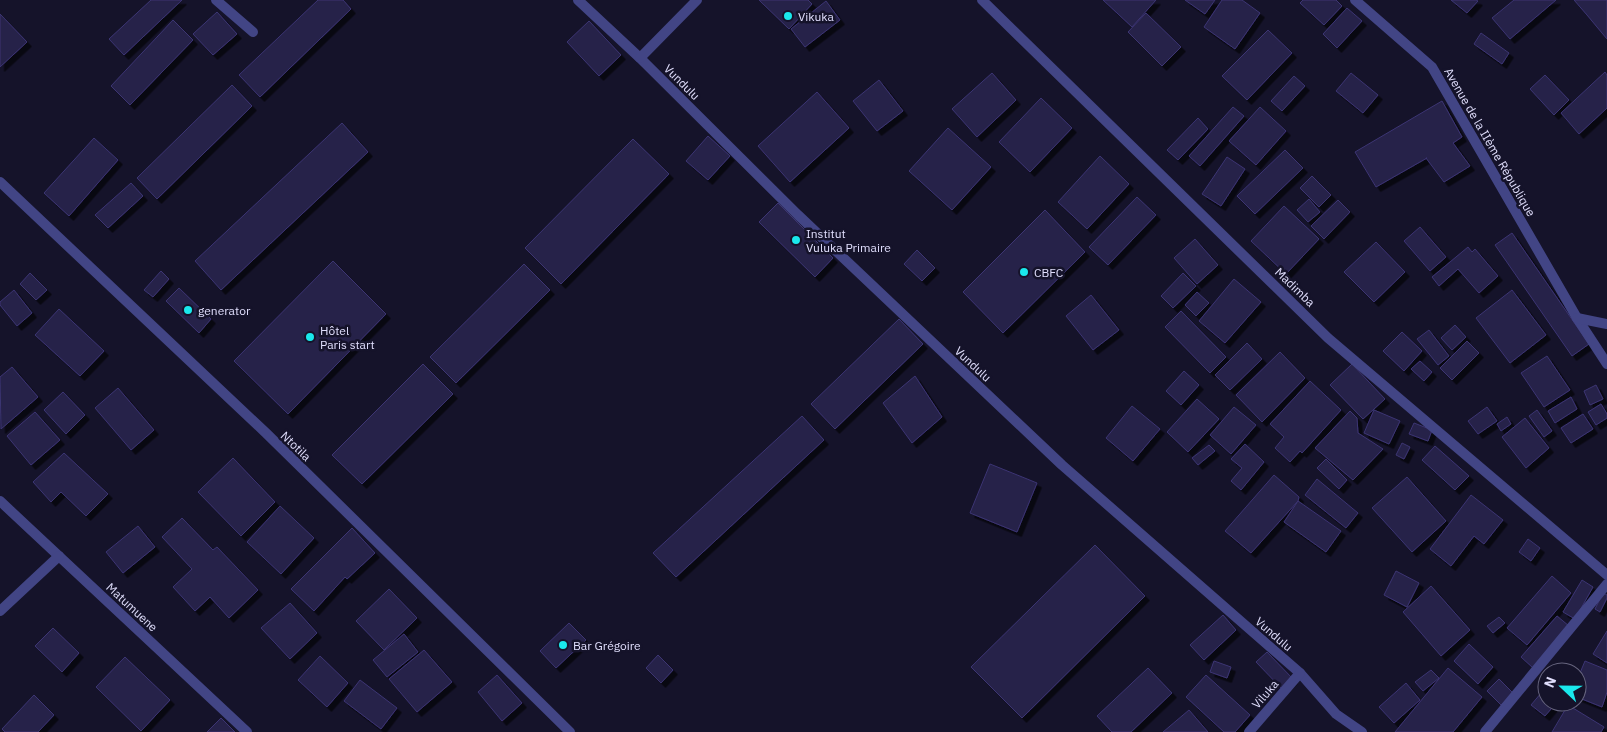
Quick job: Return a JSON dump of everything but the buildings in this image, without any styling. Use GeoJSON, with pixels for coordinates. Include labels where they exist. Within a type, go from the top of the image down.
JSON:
{"type":"FeatureCollection","features":[{"type":"Feature","properties":{"kind":"street"},"geometry":{"type":"LineString","coordinates":[[216,0],[253,32]]}},
{"type":"Feature","properties":{"kind":"street","name":"Vundulu"},"geometry":{"type":"LineString","coordinates":[[578,0],[640,58],[798,215],[1062,465],[1300,673],[1336,714],[1362,732]]}},
{"type":"Feature","properties":{"kind":"street"},"geometry":{"type":"LineString","coordinates":[[640,58],[697,0]]}},
{"type":"Feature","properties":{"kind":"street","name":"Madimba"},"geometry":{"type":"LineString","coordinates":[[982,0],[1328,338],[1607,575]]}},
{"type":"Feature","properties":{"kind":"street","name":"Avenue de la IIème République"},"geometry":{"type":"LineString","coordinates":[[1355,0],[1432,67],[1577,318],[1607,364]]}},
{"type":"Feature","properties":{"kind":"street","name":"Ntotila"},"geometry":{"type":"LineString","coordinates":[[0,182],[266,433],[570,732]]}},
{"type":"Feature","properties":{"kind":"street"},"geometry":{"type":"LineString","coordinates":[[1577,318],[1607,324]]}},
{"type":"Feature","properties":{"kind":"street","name":"Matumuene"},"geometry":{"type":"LineString","coordinates":[[0,501],[247,732]]}},
{"type":"Feature","properties":{"kind":"street"},"geometry":{"type":"LineString","coordinates":[[0,611],[59,556]]}},
{"type":"Feature","properties":{"kind":"street"},"geometry":{"type":"LineString","coordinates":[[1484,732],[1607,584]]}},
{"type":"Feature","properties":{"kind":"street","name":"Viluka"},"geometry":{"type":"LineString","coordinates":[[1248,732],[1300,673]]}},
{"type":"Feature","properties":{"kind":"place","name":"Vikuka"},"geometry":{"type":"Point","coordinates":[788,16]}},
{"type":"Feature","properties":{"kind":"place","name":"Institut Vuluka Primaire"},"geometry":{"type":"Point","coordinates":[796,240]}},
{"type":"Feature","properties":{"kind":"place","name":"CBFC"},"geometry":{"type":"Point","coordinates":[1024,272]}},
{"type":"Feature","properties":{"kind":"place","name":"generator"},"geometry":{"type":"Point","coordinates":[188,310]}},
{"type":"Feature","properties":{"kind":"place","name":"Hôtel Paris start"},"geometry":{"type":"Point","coordinates":[310,337]}},
{"type":"Feature","properties":{"kind":"place","name":"Bar Grégoire"},"geometry":{"type":"Point","coordinates":[563,645]}}]}
